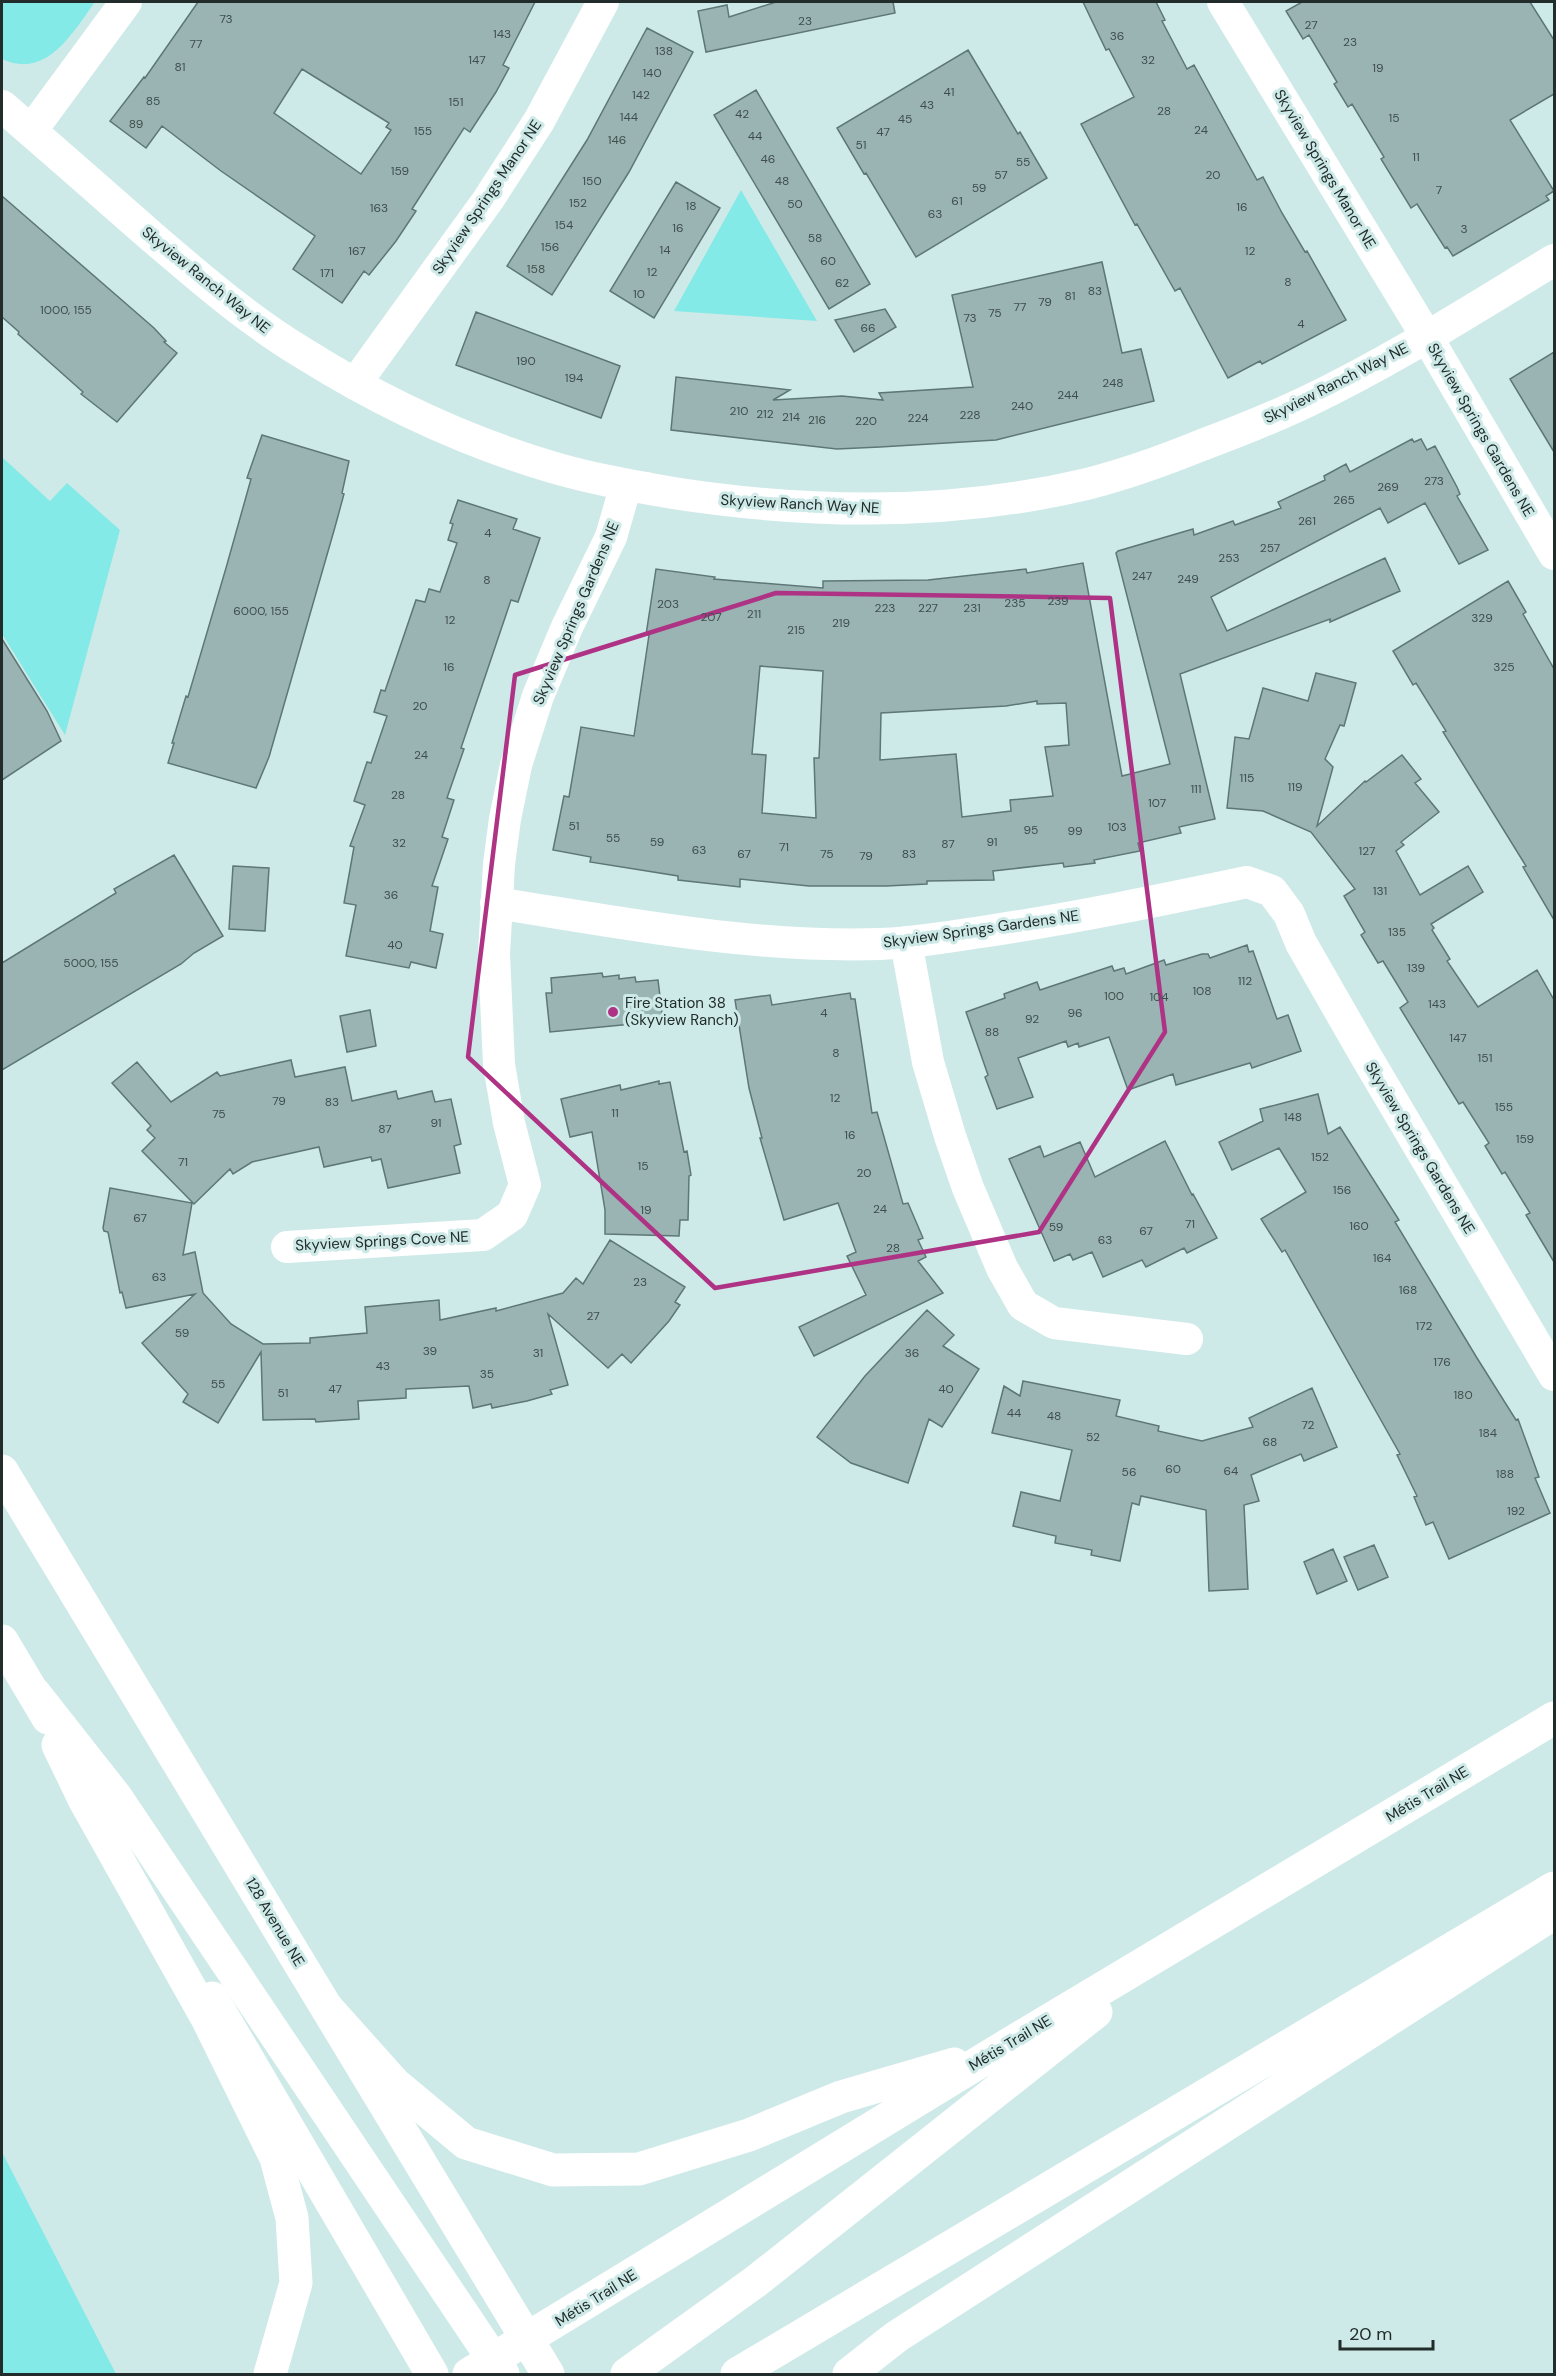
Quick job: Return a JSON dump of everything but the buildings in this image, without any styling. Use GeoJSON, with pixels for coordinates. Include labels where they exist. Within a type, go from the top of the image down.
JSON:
{"type":"FeatureCollection","features":[{"type":"Feature","properties":{"kind":"main road","name":"128 Avenue NE"},"geometry":{"type":"LineString","coordinates":[[2,1471],[548,2374]]}},
{"type":"Feature","properties":{"kind":"main road"},"geometry":{"type":"LineString","coordinates":[[2,1641],[432,2374]]}},
{"type":"Feature","properties":{"kind":"main road"},"geometry":{"type":"LineString","coordinates":[[35,1694],[116,1797],[494,2371],[527,2340]]}},
{"type":"Feature","properties":{"kind":"main road"},"geometry":{"type":"LineString","coordinates":[[35,1694],[85,1801],[208,2020],[276,2158],[292,2218],[296,2283],[270,2374]]}},
{"type":"Feature","properties":{"kind":"main road","name":"Métis Trail NE"},"geometry":{"type":"LineString","coordinates":[[527,2340],[996,2052],[1554,1718]]}},
{"type":"Feature","properties":{"kind":"main road"},"geometry":{"type":"LineString","coordinates":[[736,2374],[1554,1888]]}},
{"type":"Feature","properties":{"kind":"main road"},"geometry":{"type":"LineString","coordinates":[[849,2374],[896,2337],[1554,1913]]}},
{"type":"Feature","properties":{"kind":"main road"},"geometry":{"type":"LineString","coordinates":[[627,2374],[755,2282],[1204,1928]]}},
{"type":"Feature","properties":{"kind":"main road"},"geometry":{"type":"LineString","coordinates":[[327,2008],[395,2084],[466,2143],[552,2170],[639,2169],[748,2135],[841,2097],[996,2052]]}},
{"type":"Feature","properties":{"kind":"street"},"geometry":{"type":"LineString","coordinates":[[31,131],[126,2]]}},
{"type":"Feature","properties":{"kind":"street","name":"Skyview Springs Manor NE"},"geometry":{"type":"LineString","coordinates":[[355,384],[488,200],[539,121],[603,2]]}},
{"type":"Feature","properties":{"kind":"street","name":"Skyview Springs Manor NE"},"geometry":{"type":"LineString","coordinates":[[1223,2],[1427,337]]}},
{"type":"Feature","properties":{"kind":"street","name":"Skyview Ranch Way NE"},"geometry":{"type":"LineString","coordinates":[[2,106],[180,261],[253,321],[355,384],[433,423],[494,448],[555,468],[626,485],[735,502],[830,508],[915,508],[1000,499],[1087,484],[1169,458],[1305,403],[1427,337],[1554,260]]}},
{"type":"Feature","properties":{"kind":"street","name":"Skyview Springs Gardens NE"},"geometry":{"type":"LineString","coordinates":[[1427,337],[1554,554]]}},
{"type":"Feature","properties":{"kind":"street","name":"Skyview Springs Gardens NE"},"geometry":{"type":"LineString","coordinates":[[626,485],[611,537],[567,627],[538,696],[516,765],[505,819],[496,903],[704,936],[861,944],[906,942],[1057,921],[1247,882],[1272,891],[1289,914],[1301,943],[1364,1053],[1554,1375]]}},
{"type":"Feature","properties":{"kind":"street","name":"Skyview Springs Cove NE"},"geometry":{"type":"LineString","coordinates":[[287,1247],[483,1235],[512,1215],[525,1185],[509,1123],[500,1065],[494,964],[496,903]]}},
{"type":"Feature","properties":{"kind":"street"},"geometry":{"type":"LineString","coordinates":[[906,942],[928,1062],[950,1136],[968,1188],[1002,1269],[1023,1305],[1054,1323],[1187,1339]]}},
{"type":"Feature","properties":{"kind":"highlighted area"},"geometry":{"type":"Polygon","coordinates":[[[776,593],[1110,598],[1165,1032],[1039,1232],[715,1288],[468,1057],[515,675],[776,593]]]}},
{"type":"Feature","properties":{"kind":"shaded area"},"geometry":{"type":"Polygon","coordinates":[[[2,2],[95,2],[78,27],[57,50],[32,63],[18,64],[2,59],[2,2]]]}},
{"type":"Feature","properties":{"kind":"shaded area"},"geometry":{"type":"Polygon","coordinates":[[[741,190],[817,321],[674,311],[741,190]]]}},
{"type":"Feature","properties":{"kind":"shaded area"},"geometry":{"type":"Polygon","coordinates":[[[2,457],[50,501],[67,483],[120,530],[65,735],[2,634],[2,457]]]}},
{"type":"Feature","properties":{"kind":"shaded area"},"geometry":{"type":"Polygon","coordinates":[[[2,2152],[116,2374],[2,2374],[2,2152]]]}},
{"type":"Feature","properties":{"kind":"place","name":"Fire Station 38 (Skyview Ranch)"},"geometry":{"type":"Point","coordinates":[613,1012]}}]}
